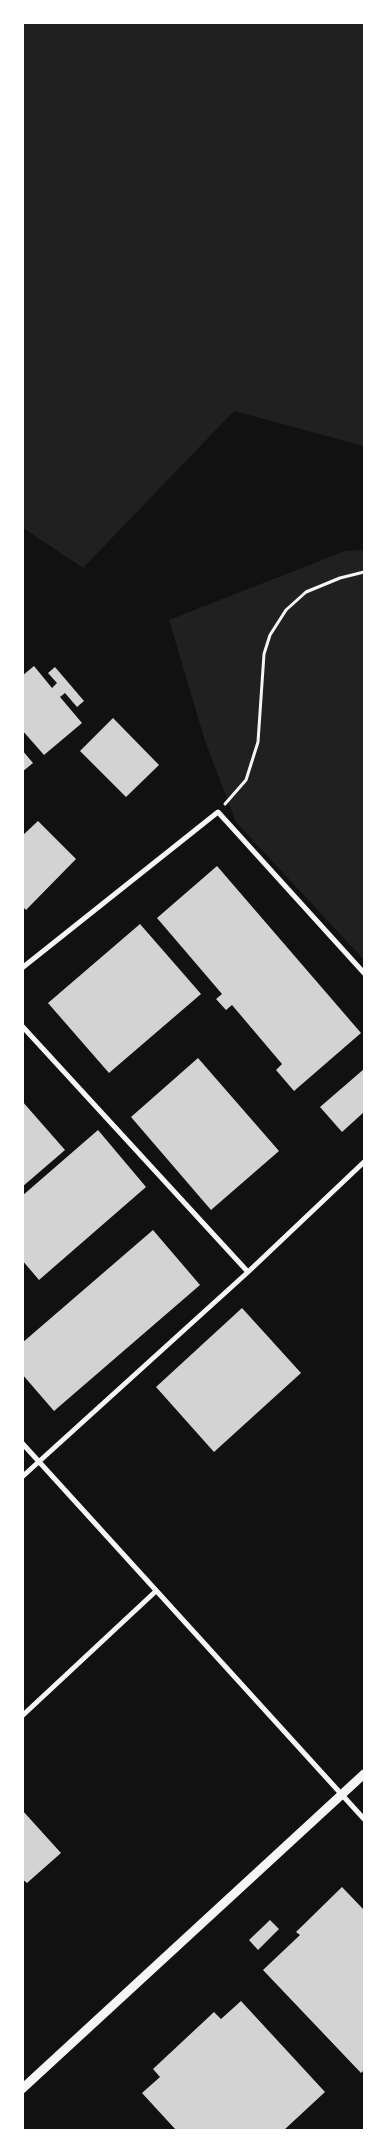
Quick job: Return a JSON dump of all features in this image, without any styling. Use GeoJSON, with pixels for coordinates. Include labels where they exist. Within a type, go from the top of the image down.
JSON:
{"type":"FeatureCollection","features":[{"type":"Feature","properties":{"kind":"street"},"geometry":{"type":"LineString","coordinates":[[22,968],[218,812],[364,973]]}},
{"type":"Feature","properties":{"kind":"street"},"geometry":{"type":"LineString","coordinates":[[22,1026],[248,1272]]}},
{"type":"Feature","properties":{"kind":"street"},"geometry":{"type":"LineString","coordinates":[[22,1477],[248,1272],[364,1162]]}},
{"type":"Feature","properties":{"kind":"street"},"geometry":{"type":"LineString","coordinates":[[22,1443],[364,1819]]}},
{"type":"Feature","properties":{"kind":"street"},"geometry":{"type":"LineString","coordinates":[[22,1716],[156,1591]]}},
{"type":"Feature","properties":{"kind":"street"},"geometry":{"type":"LineString","coordinates":[[22,2089],[364,1774]]}},
{"type":"Feature","properties":{"kind":"path"},"geometry":{"type":"LineString","coordinates":[[218,812],[246,780],[258,742],[264,654],[270,635],[286,610],[306,592],[340,578],[364,572]]}},
{"type":"Feature","properties":{"kind":"shaded area"},"geometry":{"type":"Polygon","coordinates":[[[22,23],[364,23],[364,446],[234,411],[83,568],[23,528],[22,23]]]}},
{"type":"Feature","properties":{"kind":"shaded area"},"geometry":{"type":"Polygon","coordinates":[[[364,550],[364,960],[236,822],[205,741],[169,620],[345,551],[364,550]]]}},
{"type":"Feature","properties":{"kind":"building"},"geometry":{"type":"Polygon","coordinates":[[[34,666],[52,688],[57,683],[48,673],[55,667],[84,701],[77,707],[65,693],[60,697],[82,723],[44,755],[22,730],[22,676],[34,666]]]}},
{"type":"Feature","properties":{"kind":"building"},"geometry":{"type":"Polygon","coordinates":[[[113,718],[159,765],[126,797],[80,751],[113,718]]]}},
{"type":"Feature","properties":{"kind":"building"},"geometry":{"type":"Polygon","coordinates":[[[22,750],[33,763],[22,772],[22,750]]]}},
{"type":"Feature","properties":{"kind":"building"},"geometry":{"type":"Polygon","coordinates":[[[38,821],[76,859],[26,910],[22,906],[22,836],[38,821]]]}},
{"type":"Feature","properties":{"kind":"building"},"geometry":{"type":"Polygon","coordinates":[[[217,866],[361,1033],[294,1091],[276,1070],[282,1064],[232,1005],[226,1010],[216,999],[222,994],[157,918],[217,866]]]}},
{"type":"Feature","properties":{"kind":"building"},"geometry":{"type":"Polygon","coordinates":[[[140,924],[201,994],[109,1073],[48,1003],[140,924]]]}},
{"type":"Feature","properties":{"kind":"building"},"geometry":{"type":"Polygon","coordinates":[[[198,1058],[279,1151],[211,1210],[131,1117],[198,1058]]]}},
{"type":"Feature","properties":{"kind":"building"},"geometry":{"type":"Polygon","coordinates":[[[364,1069],[364,1112],[342,1132],[320,1107],[364,1069]]]}},
{"type":"Feature","properties":{"kind":"building"},"geometry":{"type":"Polygon","coordinates":[[[22,1101],[65,1150],[22,1187],[22,1101]]]}},
{"type":"Feature","properties":{"kind":"building"},"geometry":{"type":"Polygon","coordinates":[[[98,1130],[146,1187],[39,1280],[22,1260],[22,1196],[98,1130]]]}},
{"type":"Feature","properties":{"kind":"building"},"geometry":{"type":"Polygon","coordinates":[[[153,1230],[200,1285],[54,1411],[22,1374],[22,1343],[153,1230]]]}},
{"type":"Feature","properties":{"kind":"building"},"geometry":{"type":"Polygon","coordinates":[[[242,1308],[301,1373],[214,1452],[156,1387],[242,1308]]]}},
{"type":"Feature","properties":{"kind":"building"},"geometry":{"type":"Polygon","coordinates":[[[22,1810],[61,1853],[27,1883],[22,1879],[22,1810]]]}},
{"type":"Feature","properties":{"kind":"building"},"geometry":{"type":"Polygon","coordinates":[[[342,1887],[364,1910],[364,2070],[361,2073],[263,1970],[300,1935],[296,1932],[342,1887]]]}},
{"type":"Feature","properties":{"kind":"building"},"geometry":{"type":"Polygon","coordinates":[[[270,1920],[279,1929],[258,1950],[249,1940],[270,1920]]]}},
{"type":"Feature","properties":{"kind":"building"},"geometry":{"type":"Polygon","coordinates":[[[241,2001],[325,2092],[284,2130],[176,2130],[142,2093],[160,2077],[153,2069],[214,2012],[221,2019],[241,2001]]]}}]}
